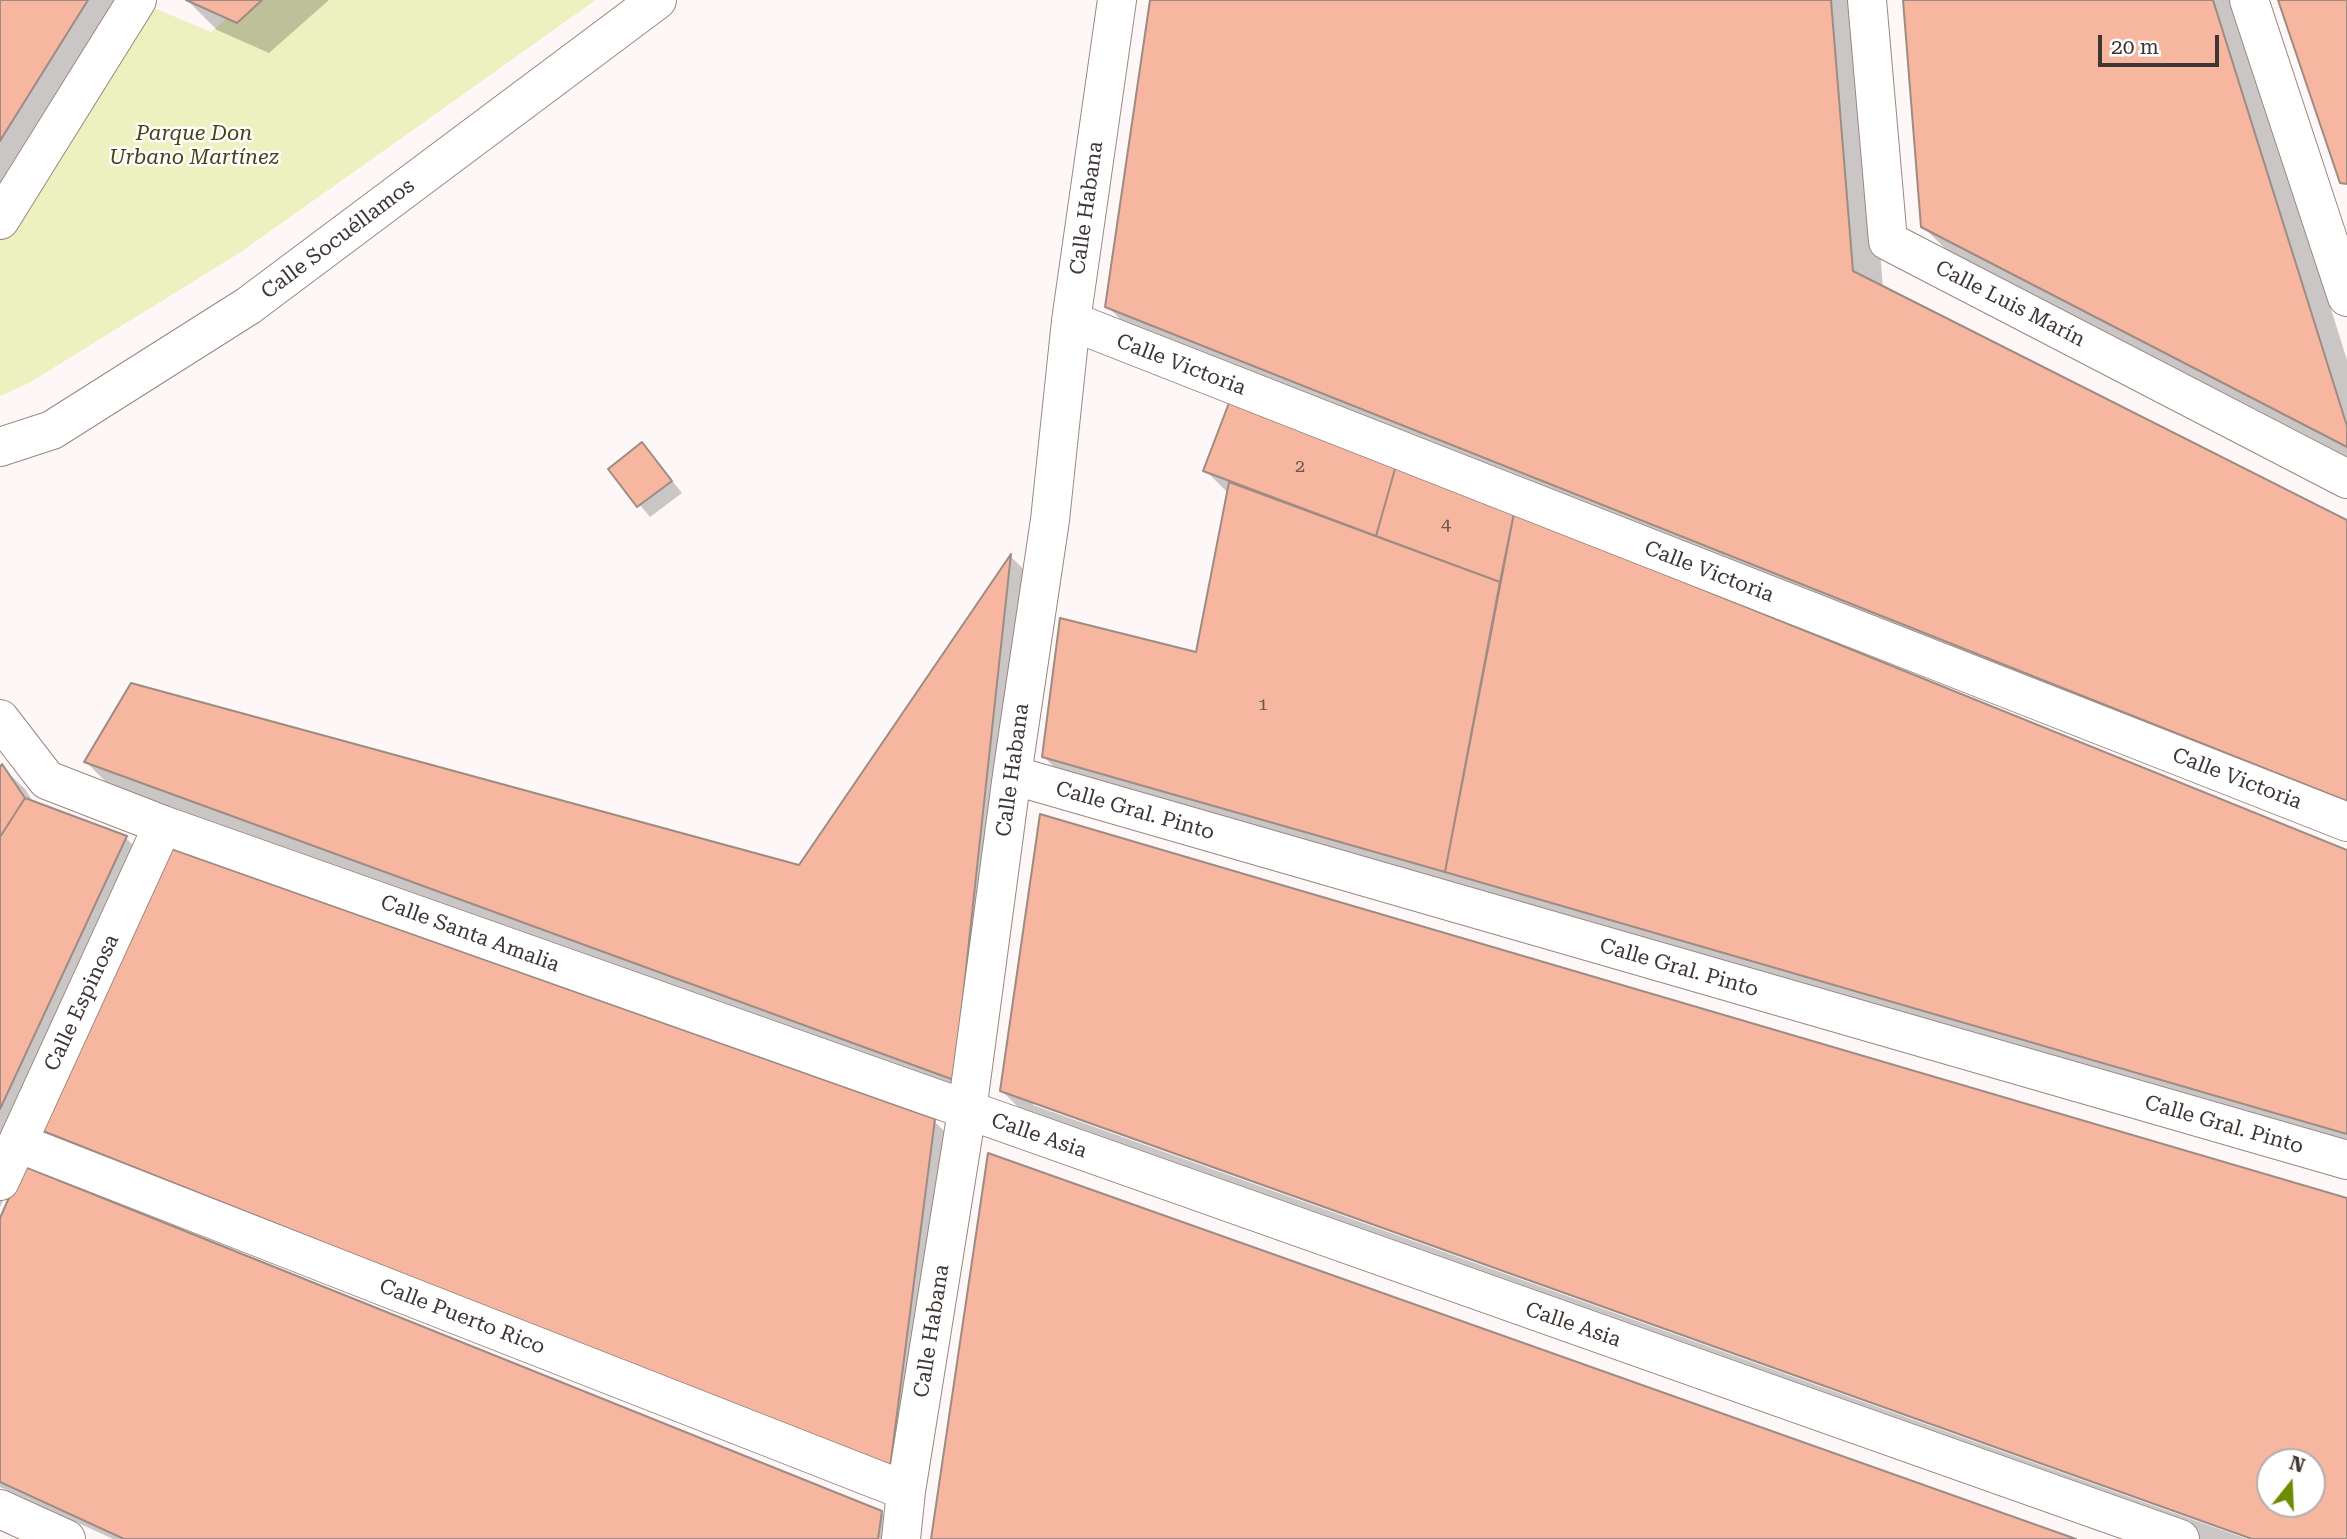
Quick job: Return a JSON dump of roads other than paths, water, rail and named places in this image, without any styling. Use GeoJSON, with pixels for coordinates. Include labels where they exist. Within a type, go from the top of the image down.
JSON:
{"type":"FeatureCollection","features":[{"type":"Feature","properties":{"kind":"street"},"geometry":{"type":"LineString","coordinates":[[0,219],[137,0]]}},
{"type":"Feature","properties":{"kind":"street","name":"Calle Socuéllamos"},"geometry":{"type":"LineString","coordinates":[[0,447],[52,430],[248,306],[657,0]]}},
{"type":"Feature","properties":{"kind":"street","name":"Calle Habana"},"geometry":{"type":"LineString","coordinates":[[901,1539],[906,1491],[967,1111],[1012,775],[1050,520],[1071,321],[1117,0]]}},
{"type":"Feature","properties":{"kind":"street","name":"Calle Luis Marín"},"geometry":{"type":"LineString","coordinates":[[1867,0],[1888,241],[2347,479]]}},
{"type":"Feature","properties":{"kind":"street"},"geometry":{"type":"LineString","coordinates":[[2249,0],[2334,216],[2347,297]]}},
{"type":"Feature","properties":{"kind":"street","name":"Calle Victoria"},"geometry":{"type":"LineString","coordinates":[[1071,321],[2347,822]]}},
{"type":"Feature","properties":{"kind":"street","name":"Calle Santa Amalia"},"geometry":{"type":"LineString","coordinates":[[0,719],[47,780],[163,825],[967,1111]]}},
{"type":"Feature","properties":{"kind":"street","name":"Calle Gral. Pinto"},"geometry":{"type":"LineString","coordinates":[[1012,775],[2347,1160]]}},
{"type":"Feature","properties":{"kind":"street","name":"Calle Espinosa"},"geometry":{"type":"LineString","coordinates":[[0,1181],[163,825]]}},
{"type":"Feature","properties":{"kind":"street","name":"Calle Asia"},"geometry":{"type":"LineString","coordinates":[[967,1111],[2180,1539]]}},
{"type":"Feature","properties":{"kind":"street","name":"Calle Puerto Rico"},"geometry":{"type":"LineString","coordinates":[[18,1143],[906,1491]]}},
{"type":"Feature","properties":{"kind":"street"},"geometry":{"type":"LineString","coordinates":[[0,1509],[66,1539]]}},
{"type":"Feature","properties":{"kind":"park label","name":"Parque Don Urbano Martínez"},"geometry":{"type":"Point","coordinates":[194,146]}}]}
